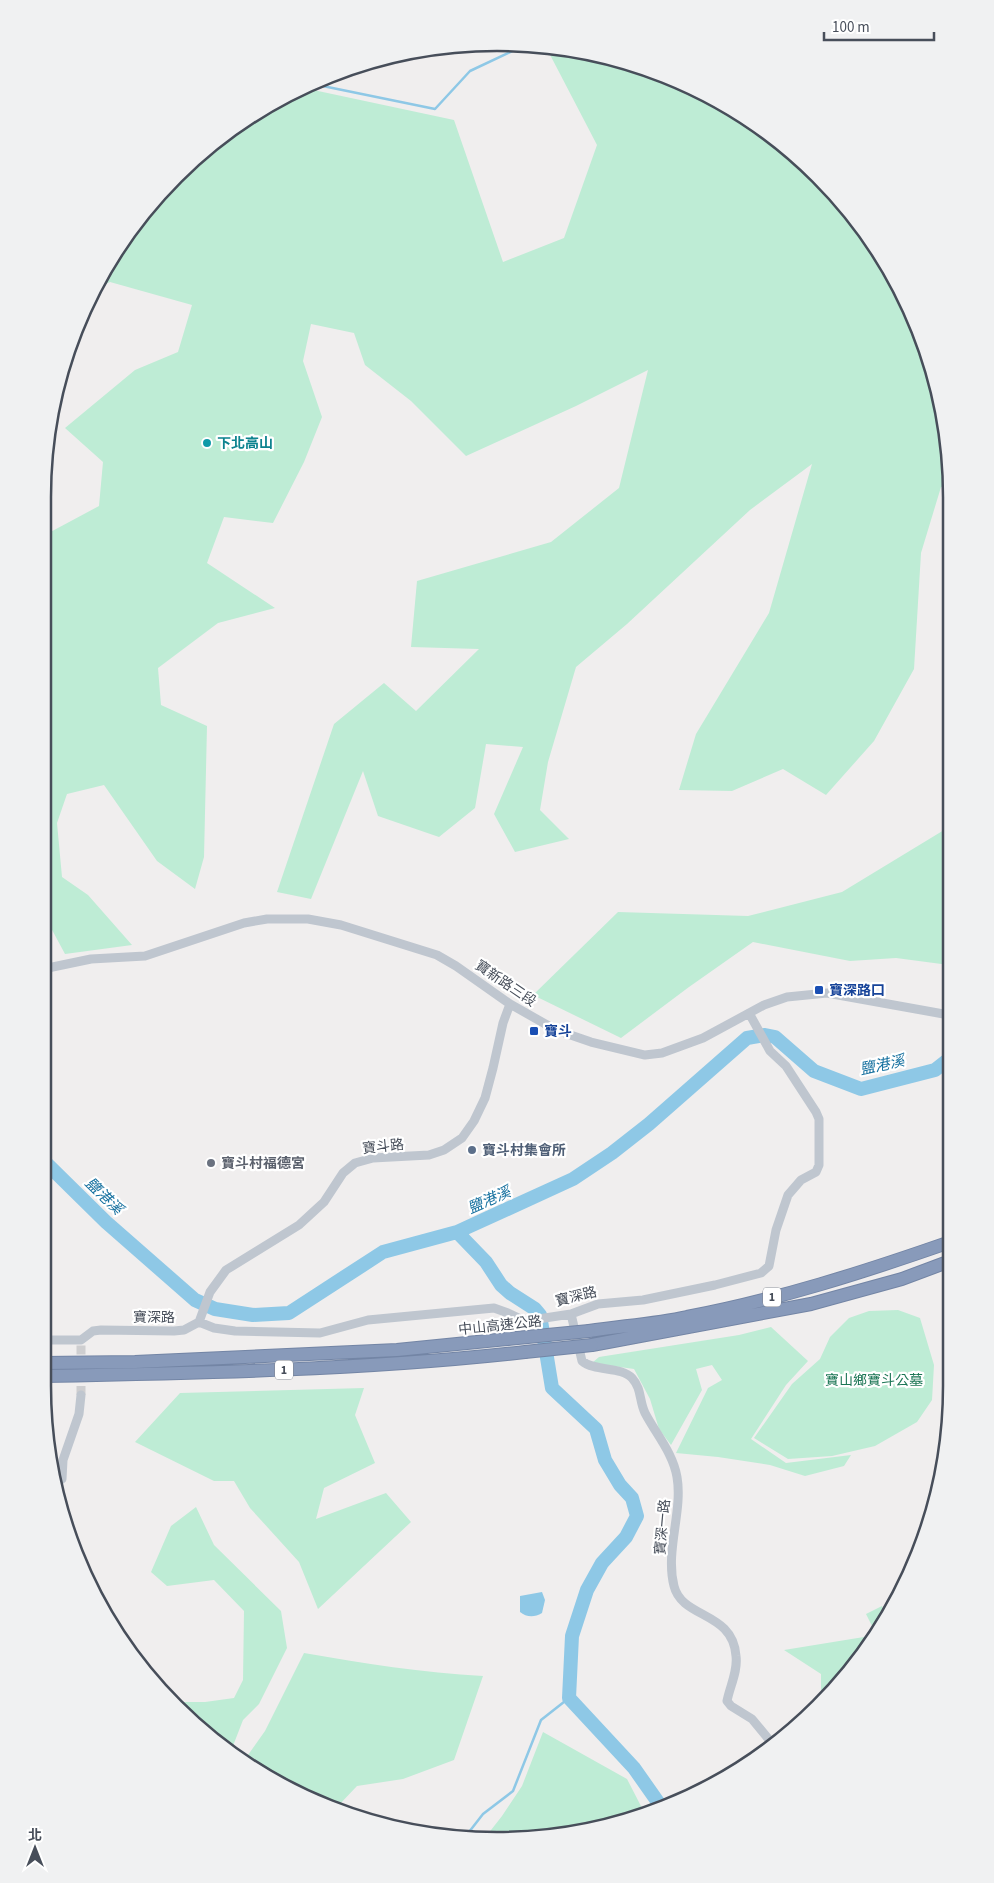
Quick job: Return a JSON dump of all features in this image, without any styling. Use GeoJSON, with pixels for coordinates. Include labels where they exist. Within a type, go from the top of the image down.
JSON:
{"type":"FeatureCollection","features":[{"type":"Feature","properties":{"kind":"highway","name":"中山高速公路"},"geometry":{"type":"LineString","coordinates":[[51,1363],[135,1362],[397,1350],[589,1331],[686,1318],[792,1293],[888,1264],[943,1244]]}},
{"type":"Feature","properties":{"kind":"highway","name":"1"},"geometry":{"type":"LineString","coordinates":[[51,1376],[218,1373],[348,1368],[438,1362],[592,1345],[811,1304],[902,1279],[943,1264]]}},
{"type":"Feature","properties":{"kind":"street","name":"寶新路三段"},"geometry":{"type":"LineString","coordinates":[[51,967],[91,959],[144,956],[244,923],[267,919],[292,918],[324,921],[341,925],[437,955],[542,1023],[572,1037],[610,1048],[645,1055],[662,1053],[703,1038],[764,1005],[787,997],[827,993],[943,1014]]}},
{"type":"Feature","properties":{"kind":"street","name":"寶斗路"},"geometry":{"type":"LineString","coordinates":[[199,1322],[210,1292],[226,1270],[299,1225],[324,1202],[343,1173],[355,1163],[373,1158],[429,1155],[444,1150],[462,1138],[474,1121],[485,1098],[505,1014],[510,1004]]}},
{"type":"Feature","properties":{"kind":"street","name":"寶深路"},"geometry":{"type":"LineString","coordinates":[[51,1340],[81,1340],[93,1331],[101,1330],[178,1331],[199,1322],[214,1328],[235,1331],[320,1333],[368,1320],[494,1308],[525,1321],[571,1314],[598,1304],[642,1300],[750,1277],[765,1271],[769,1266],[776,1230],[788,1195],[801,1180],[816,1172],[819,1165],[819,1120],[816,1112],[786,1066],[770,1051],[749,1013]]}},
{"type":"Feature","properties":{"kind":"street","name":"寶深一路"},"geometry":{"type":"LineString","coordinates":[[571,1314],[582,1361],[589,1365],[624,1373],[631,1377],[640,1392],[644,1412],[671,1458],[677,1476],[679,1497],[672,1548],[674,1588],[680,1599],[726,1629],[733,1641],[736,1657],[736,1672],[728,1701],[731,1706],[752,1719],[769,1739]]}},
{"type":"Feature","properties":{"kind":"street"},"geometry":{"type":"LineString","coordinates":[[61,1479],[63,1460],[79,1414],[81,1395]]}},
{"type":"Feature","properties":{"kind":"green space"},"geometry":{"type":"Polygon","coordinates":[[[550,54],[612,66],[668,85],[694,97],[745,126],[791,162],[832,203],[868,249],[897,300],[909,326],[928,382],[939,439],[943,487],[921,553],[914,669],[874,741],[826,795],[783,769],[732,791],[679,790],[696,734],[769,613],[812,464],[750,510],[627,624],[576,667],[548,762],[540,810],[569,839],[515,852],[494,814],[523,747],[486,744],[475,808],[439,837],[378,816],[363,771],[311,899],[277,892],[334,724],[384,683],[416,711],[479,649],[411,647],[417,581],[551,542],[619,488],[648,370],[576,406],[466,456],[411,401],[365,365],[354,333],[311,324],[303,361],[322,417],[304,462],[273,523],[224,517],[207,563],[275,608],[218,623],[158,668],[161,705],[207,726],[204,857],[195,889],[157,861],[104,785],[67,794],[57,823],[62,877],[88,895],[132,945],[65,954],[51,928],[51,532],[99,506],[103,462],[65,428],[135,370],[178,352],[192,305],[110,282],[106,284],[126,249],[162,203],[203,162],[249,126],[315,90],[454,120],[503,262],[564,238],[597,145],[550,54]]]}},
{"type":"Feature","properties":{"kind":"green space"},"geometry":{"type":"Polygon","coordinates":[[[943,831],[943,964],[896,958],[850,961],[753,942],[621,1038],[533,995],[618,912],[748,916],[842,892],[943,831]]]}},
{"type":"Feature","properties":{"kind":"green space","name":"寶山鄉寶斗公墓"},"geometry":{"type":"Polygon","coordinates":[[[898,1310],[920,1318],[934,1365],[932,1400],[917,1422],[875,1446],[832,1456],[788,1459],[754,1438],[792,1384],[820,1359],[830,1337],[849,1318],[869,1311],[898,1310]]]}},
{"type":"Feature","properties":{"kind":"green space"},"geometry":{"type":"Polygon","coordinates":[[[771,1327],[808,1361],[786,1385],[751,1439],[786,1463],[851,1455],[844,1466],[805,1476],[770,1465],[676,1453],[708,1388],[722,1380],[712,1365],[696,1369],[702,1390],[671,1445],[659,1429],[650,1399],[634,1369],[592,1363],[599,1357],[739,1335],[771,1327]]]}},
{"type":"Feature","properties":{"kind":"green space"},"geometry":{"type":"Polygon","coordinates":[[[364,1388],[355,1415],[375,1463],[324,1488],[316,1519],[386,1493],[411,1522],[318,1609],[299,1562],[250,1508],[234,1481],[214,1481],[135,1442],[180,1393],[364,1388]]]}},
{"type":"Feature","properties":{"kind":"green space"},"geometry":{"type":"Polygon","coordinates":[[[196,1507],[214,1545],[281,1611],[287,1648],[259,1704],[243,1720],[233,1745],[183,1702],[205,1702],[234,1698],[243,1680],[244,1611],[214,1580],[167,1586],[151,1572],[171,1526],[196,1507]]]}},
{"type":"Feature","properties":{"kind":"green space"},"geometry":{"type":"Polygon","coordinates":[[[882,1606],[883,1609],[872,1627],[866,1614],[882,1606]]]}},
{"type":"Feature","properties":{"kind":"green space"},"geometry":{"type":"Polygon","coordinates":[[[866,1637],[821,1692],[821,1674],[784,1650],[866,1637]]]}},
{"type":"Feature","properties":{"kind":"green space"},"geometry":{"type":"Polygon","coordinates":[[[304,1653],[416,1670],[483,1676],[454,1760],[403,1779],[357,1786],[341,1803],[300,1786],[247,1756],[265,1731],[304,1653]]]}},
{"type":"Feature","properties":{"kind":"green space"},"geometry":{"type":"Polygon","coordinates":[[[543,1732],[627,1779],[642,1807],[612,1817],[555,1828],[490,1832],[522,1786],[543,1732]]]}},
{"type":"Feature","properties":{"kind":"water"},"geometry":{"type":"Polygon","coordinates":[[[542,1592],[545,1600],[542,1613],[530,1616],[520,1612],[520,1596],[542,1592]]]}},
{"type":"Feature","properties":{"kind":"waterway"},"geometry":{"type":"LineString","coordinates":[[324,86],[435,109],[470,71],[511,51]]}},
{"type":"Feature","properties":{"kind":"waterway","name":"鹽港溪"},"geometry":{"type":"LineString","coordinates":[[51,1168],[106,1222],[195,1300],[215,1309],[253,1315],[289,1313],[383,1252],[457,1232],[573,1179],[612,1153],[649,1124],[747,1038],[765,1035],[775,1037],[814,1071],[861,1089],[935,1070],[943,1064]]}},
{"type":"Feature","properties":{"kind":"waterway"},"geometry":{"type":"LineString","coordinates":[[457,1232],[486,1262],[501,1285],[535,1309],[540,1315],[552,1388],[596,1429],[605,1460],[620,1485],[632,1498],[637,1516],[626,1537],[602,1563],[587,1590],[572,1636],[569,1698],[634,1768],[658,1802]]}},
{"type":"Feature","properties":{"kind":"waterway"},"geometry":{"type":"LineString","coordinates":[[470,1831],[483,1814],[513,1791],[541,1720],[569,1698]]}},
{"type":"Feature","properties":{"kind":"tunnel"},"geometry":{"type":"LineString","coordinates":[[81,1340],[81,1395]]}},
{"type":"Feature","properties":{"kind":"place","name":"下北高山"},"geometry":{"type":"Point","coordinates":[207,443]}},
{"type":"Feature","properties":{"kind":"place","name":"寶深路口"},"geometry":{"type":"Point","coordinates":[819,990]}},
{"type":"Feature","properties":{"kind":"place","name":"寶斗"},"geometry":{"type":"Point","coordinates":[534,1031]}},
{"type":"Feature","properties":{"kind":"place","name":"寶斗村集會所"},"geometry":{"type":"Point","coordinates":[472,1150]}},
{"type":"Feature","properties":{"kind":"place","name":"寶斗村福德宮"},"geometry":{"type":"Point","coordinates":[211,1163]}}]}
